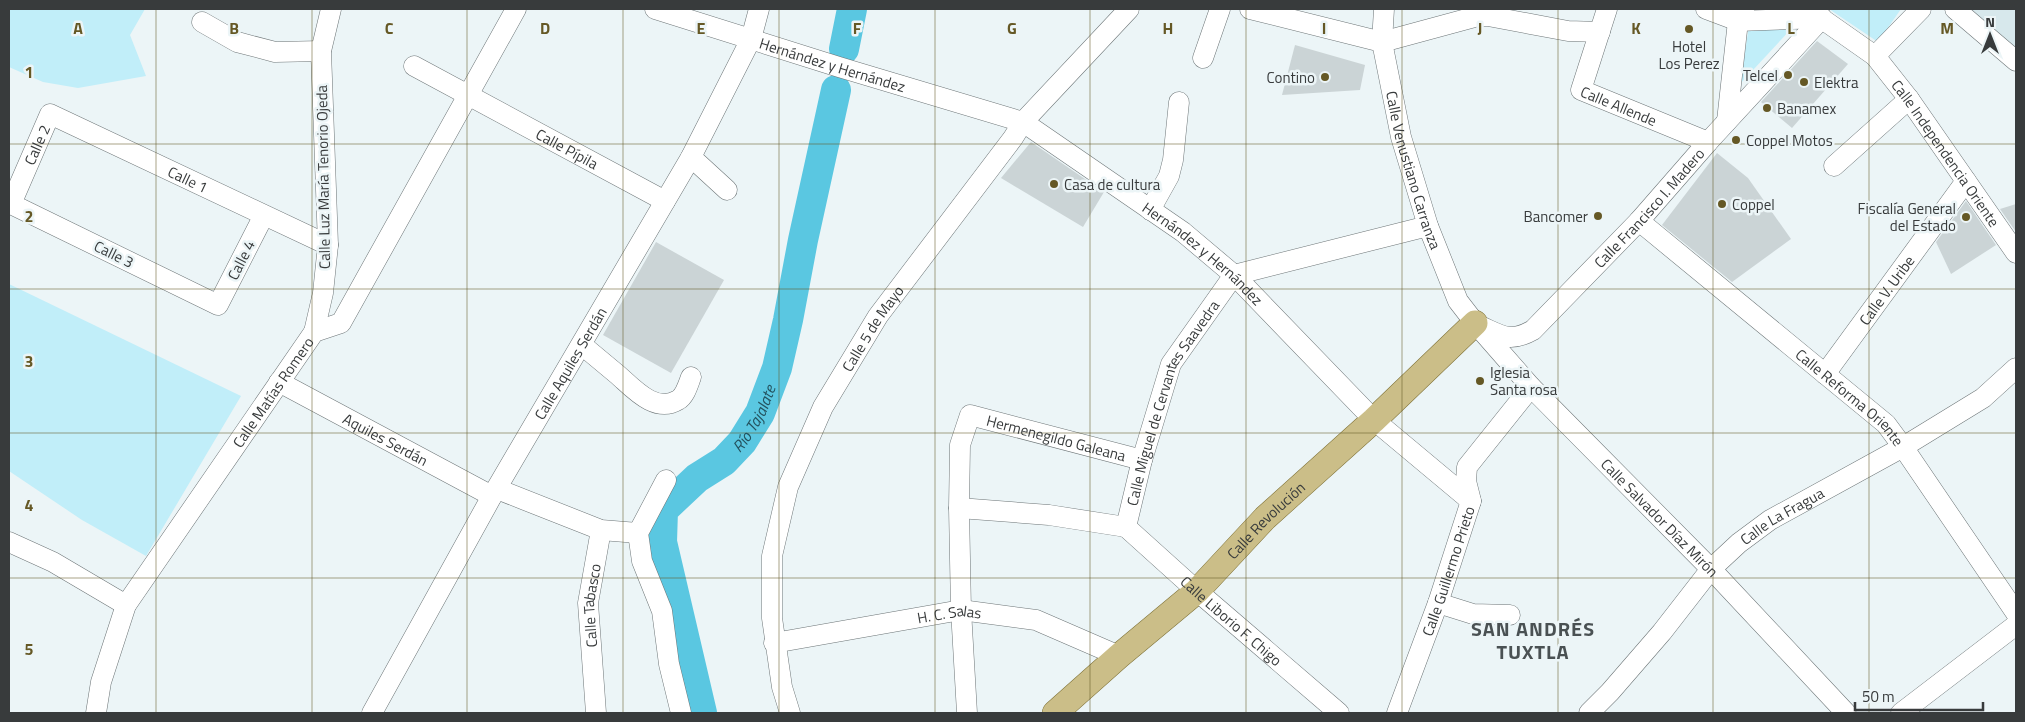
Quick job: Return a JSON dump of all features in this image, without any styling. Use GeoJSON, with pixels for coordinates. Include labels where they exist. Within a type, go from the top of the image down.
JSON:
{"type":"FeatureCollection","features":[{"type":"Feature","properties":{"kind":"main road","name":"Calle Revolución"},"geometry":{"type":"LineString","coordinates":[[1055,713],[1118,656],[1197,590],[1265,518],[1374,420],[1475,323]]}},
{"type":"Feature","properties":{"kind":"street","name":"Calle Luz María Tenorio Ojeda"},"geometry":{"type":"LineString","coordinates":[[314,332],[323,293],[328,245],[321,50],[331,9]]}},
{"type":"Feature","properties":{"kind":"street","name":"Calle Matías Romero"},"geometry":{"type":"LineString","coordinates":[[96,713],[101,682],[126,606],[314,332],[341,323],[516,9]]}},
{"type":"Feature","properties":{"kind":"street","name":"Hernández y Hernández"},"geometry":{"type":"LineString","coordinates":[[655,9],[838,68],[1023,122],[1183,232],[1234,275],[1374,420],[1471,501]]}},
{"type":"Feature","properties":{"kind":"street","name":"Calle Aquiles Serdán"},"geometry":{"type":"LineString","coordinates":[[372,713],[495,493],[691,157],[751,39],[759,9]]}},
{"type":"Feature","properties":{"kind":"street","name":"Calle 5 de Mayo"},"geometry":{"type":"LineString","coordinates":[[790,713],[782,688],[774,643],[772,556],[788,487],[823,407],[878,316],[1013,138],[1023,122],[1129,9]]}},
{"type":"Feature","properties":{"kind":"street"},"geometry":{"type":"LineString","coordinates":[[1204,58],[1220,9]]}},
{"type":"Feature","properties":{"kind":"street"},"geometry":{"type":"LineString","coordinates":[[1250,9],[1382,42],[1478,16],[1488,16],[1568,31],[1600,32]]}},
{"type":"Feature","properties":{"kind":"street","name":"Calle Venustiano Carranza"},"geometry":{"type":"LineString","coordinates":[[1384,9],[1382,42],[1402,137],[1428,226],[1458,301],[1475,323]]}},
{"type":"Feature","properties":{"kind":"street","name":"Calle Allende"},"geometry":{"type":"LineString","coordinates":[[1607,9],[1581,90],[1708,142]]}},
{"type":"Feature","properties":{"kind":"street"},"geometry":{"type":"LineString","coordinates":[[1706,9],[1741,15],[1815,13]]}},
{"type":"Feature","properties":{"kind":"street"},"geometry":{"type":"LineString","coordinates":[[1875,56],[1921,9]]}},
{"type":"Feature","properties":{"kind":"street"},"geometry":{"type":"LineString","coordinates":[[1955,9],[2016,62]]}},
{"type":"Feature","properties":{"kind":"street","name":"Calle Independencia Oriente"},"geometry":{"type":"LineString","coordinates":[[1815,13],[1875,56],[1909,99],[2016,253]]}},
{"type":"Feature","properties":{"kind":"street","name":"Calle Francisco I. Madero"},"geometry":{"type":"LineString","coordinates":[[1475,323],[1503,336],[1520,338],[1533,330],[1640,221],[1727,121],[1815,13]]}},
{"type":"Feature","properties":{"kind":"street"},"geometry":{"type":"LineString","coordinates":[[1727,121],[1741,15]]}},
{"type":"Feature","properties":{"kind":"street"},"geometry":{"type":"LineString","coordinates":[[202,22],[237,42],[275,52],[321,50]]}},
{"type":"Feature","properties":{"kind":"street","name":"Calle Pípila"},"geometry":{"type":"LineString","coordinates":[[414,66],[665,201]]}},
{"type":"Feature","properties":{"kind":"street"},"geometry":{"type":"LineString","coordinates":[[1834,166],[1909,99]]}},
{"type":"Feature","properties":{"kind":"street"},"geometry":{"type":"LineString","coordinates":[[1150,210],[1168,176],[1173,160],[1179,102]]}},
{"type":"Feature","properties":{"kind":"street","name":"Calle 1"},"geometry":{"type":"LineString","coordinates":[[50,114],[328,245]]}},
{"type":"Feature","properties":{"kind":"street","name":"Calle 2"},"geometry":{"type":"LineString","coordinates":[[11,204],[50,114]]}},
{"type":"Feature","properties":{"kind":"street"},"geometry":{"type":"LineString","coordinates":[[691,157],[728,190]]}},
{"type":"Feature","properties":{"kind":"street","name":"Calle V. Uribe"},"geometry":{"type":"LineString","coordinates":[[1824,374],[1966,181]]}},
{"type":"Feature","properties":{"kind":"street","name":"Calle 3"},"geometry":{"type":"LineString","coordinates":[[11,204],[218,305]]}},
{"type":"Feature","properties":{"kind":"street","name":"Calle 4"},"geometry":{"type":"LineString","coordinates":[[218,305],[264,215]]}},
{"type":"Feature","properties":{"kind":"street","name":"Calle Reforma Oriente"},"geometry":{"type":"LineString","coordinates":[[1640,221],[1886,424],[1903,446],[2016,613]]}},
{"type":"Feature","properties":{"kind":"street"},"geometry":{"type":"LineString","coordinates":[[1234,275],[1428,226]]}},
{"type":"Feature","properties":{"kind":"street","name":"Calle Miguel de Cervantes Saavedra"},"geometry":{"type":"LineString","coordinates":[[1126,526],[1142,460],[1172,364],[1234,275]]}},
{"type":"Feature","properties":{"kind":"street","name":"Calle Salvador Díaz Mirón"},"geometry":{"type":"LineString","coordinates":[[1475,323],[1530,387],[1711,569],[1846,713]]}},
{"type":"Feature","properties":{"kind":"street"},"geometry":{"type":"LineString","coordinates":[[1505,359],[1533,330]]}},
{"type":"Feature","properties":{"kind":"street"},"geometry":{"type":"LineString","coordinates":[[582,345],[641,396],[653,402],[665,404],[678,400],[684,394],[691,377]]}},
{"type":"Feature","properties":{"kind":"street","name":"Calle La Fragua"},"geometry":{"type":"LineString","coordinates":[[1589,713],[1610,692],[1662,632],[1711,569],[1739,544],[1770,520],[1903,446],[1983,398],[2016,368]]}},
{"type":"Feature","properties":{"kind":"street","name":"Aquiles Serdán"},"geometry":{"type":"LineString","coordinates":[[279,382],[495,493],[601,530],[638,533]]}},
{"type":"Feature","properties":{"kind":"street","name":"Calle Guillermo Prieto"},"geometry":{"type":"LineString","coordinates":[[1397,713],[1438,604],[1471,501],[1466,481],[1467,467],[1530,387]]}},
{"type":"Feature","properties":{"kind":"street","name":"Hermenegildo Galeana"},"geometry":{"type":"LineString","coordinates":[[959,508],[960,445],[970,415],[1142,460]]}},
{"type":"Feature","properties":{"kind":"street"},"geometry":{"type":"LineString","coordinates":[[666,480],[638,533],[642,561],[662,611],[669,664],[681,713]]}},
{"type":"Feature","properties":{"kind":"street"},"geometry":{"type":"LineString","coordinates":[[967,713],[961,610],[959,508],[1049,515],[1126,526]]}},
{"type":"Feature","properties":{"kind":"street","name":"Calle Liborio F. Chigo"},"geometry":{"type":"LineString","coordinates":[[1126,526],[1339,713]]}},
{"type":"Feature","properties":{"kind":"street","name":"Calle Tabasco"},"geometry":{"type":"LineString","coordinates":[[596,713],[588,603],[601,530]]}},
{"type":"Feature","properties":{"kind":"street"},"geometry":{"type":"LineString","coordinates":[[9,542],[53,562],[126,606]]}},
{"type":"Feature","properties":{"kind":"street"},"geometry":{"type":"LineString","coordinates":[[1438,604],[1473,614],[1510,615]]}},
{"type":"Feature","properties":{"kind":"street","name":"H. C. Salas"},"geometry":{"type":"LineString","coordinates":[[774,643],[961,610],[1036,620],[1118,656]]}},
{"type":"Feature","properties":{"kind":"street"},"geometry":{"type":"LineString","coordinates":[[1902,713],[2016,625]]}},
{"type":"Feature","properties":{"kind":"shaded area"},"geometry":{"type":"Polygon","coordinates":[[[9,9],[145,9],[130,35],[146,76],[78,88],[43,82],[9,67],[9,9]]]}},
{"type":"Feature","properties":{"kind":"shaded area"},"geometry":{"type":"Polygon","coordinates":[[[1829,9],[1901,9],[1878,42],[1829,9]]]}},
{"type":"Feature","properties":{"kind":"shaded area"},"geometry":{"type":"Polygon","coordinates":[[[1961,9],[2016,9],[2016,56],[1961,9]]]}},
{"type":"Feature","properties":{"kind":"shaded area"},"geometry":{"type":"Polygon","coordinates":[[[1749,26],[1792,28],[1740,84],[1749,26]]]}},
{"type":"Feature","properties":{"kind":"shaded area"},"geometry":{"type":"Polygon","coordinates":[[[9,284],[241,396],[146,556],[82,520],[9,471],[9,284]]]}},
{"type":"Feature","properties":{"kind":"building","name":"Elektra"},"geometry":{"type":"Polygon","coordinates":[[[1817,41],[1848,64],[1792,128],[1761,102],[1817,41]]]}},
{"type":"Feature","properties":{"kind":"building","name":"Contino"},"geometry":{"type":"Polygon","coordinates":[[[1295,45],[1365,65],[1360,90],[1282,95],[1295,45]]]}},
{"type":"Feature","properties":{"kind":"building","name":"Casa de cultura"},"geometry":{"type":"Polygon","coordinates":[[[1031,142],[1104,192],[1083,227],[1001,178],[1031,142]]]}},
{"type":"Feature","properties":{"kind":"building","name":"Coppel"},"geometry":{"type":"Polygon","coordinates":[[[1717,153],[1748,178],[1791,239],[1732,282],[1662,225],[1717,153]]]}},
{"type":"Feature","properties":{"kind":"building","name":"Fiscalía General del Estado"},"geometry":{"type":"Polygon","coordinates":[[[1966,201],[1996,245],[1951,274],[1936,242],[1966,201]]]}},
{"type":"Feature","properties":{"kind":"building"},"geometry":{"type":"Polygon","coordinates":[[[2016,204],[2016,232],[2000,209],[2016,204]]]}},
{"type":"Feature","properties":{"kind":"building"},"geometry":{"type":"Polygon","coordinates":[[[656,242],[724,280],[671,373],[603,335],[656,242]]]}},
{"type":"Feature","properties":{"kind":"waterway","name":"Río Tajalate"},"geometry":{"type":"LineString","coordinates":[[844,49],[852,9]]}},
{"type":"Feature","properties":{"kind":"waterway","name":"Río Tajalate"},"geometry":{"type":"LineString","coordinates":[[702,713],[662,542],[663,510],[697,478],[724,461],[742,442],[760,413],[777,368],[836,90]]}},
{"type":"Feature","properties":{"kind":"place","name":"Hotel Los Perez"},"geometry":{"type":"Point","coordinates":[1689,29]}},
{"type":"Feature","properties":{"kind":"place","name":"Telcel"},"geometry":{"type":"Point","coordinates":[1788,75]}},
{"type":"Feature","properties":{"kind":"place","name":"Contino"},"geometry":{"type":"Point","coordinates":[1325,77]}},
{"type":"Feature","properties":{"kind":"place","name":"Elektra"},"geometry":{"type":"Point","coordinates":[1804,82]}},
{"type":"Feature","properties":{"kind":"place","name":"Banamex"},"geometry":{"type":"Point","coordinates":[1767,108]}},
{"type":"Feature","properties":{"kind":"place","name":"Coppel Motos"},"geometry":{"type":"Point","coordinates":[1736,140]}},
{"type":"Feature","properties":{"kind":"place","name":"Casa de cultura"},"geometry":{"type":"Point","coordinates":[1054,184]}},
{"type":"Feature","properties":{"kind":"place","name":"Coppel"},"geometry":{"type":"Point","coordinates":[1722,204]}},
{"type":"Feature","properties":{"kind":"place","name":"Bancomer"},"geometry":{"type":"Point","coordinates":[1598,216]}},
{"type":"Feature","properties":{"kind":"place","name":"Fiscalía General del Estado"},"geometry":{"type":"Point","coordinates":[1966,217]}},
{"type":"Feature","properties":{"kind":"place","name":"Iglesia Santa rosa"},"geometry":{"type":"Point","coordinates":[1480,381]}},
{"type":"Feature","properties":{"kind":"district","name":"SAN ANDRÉS TUXTLA"},"geometry":{"type":"Point","coordinates":[1533,640]}}]}
